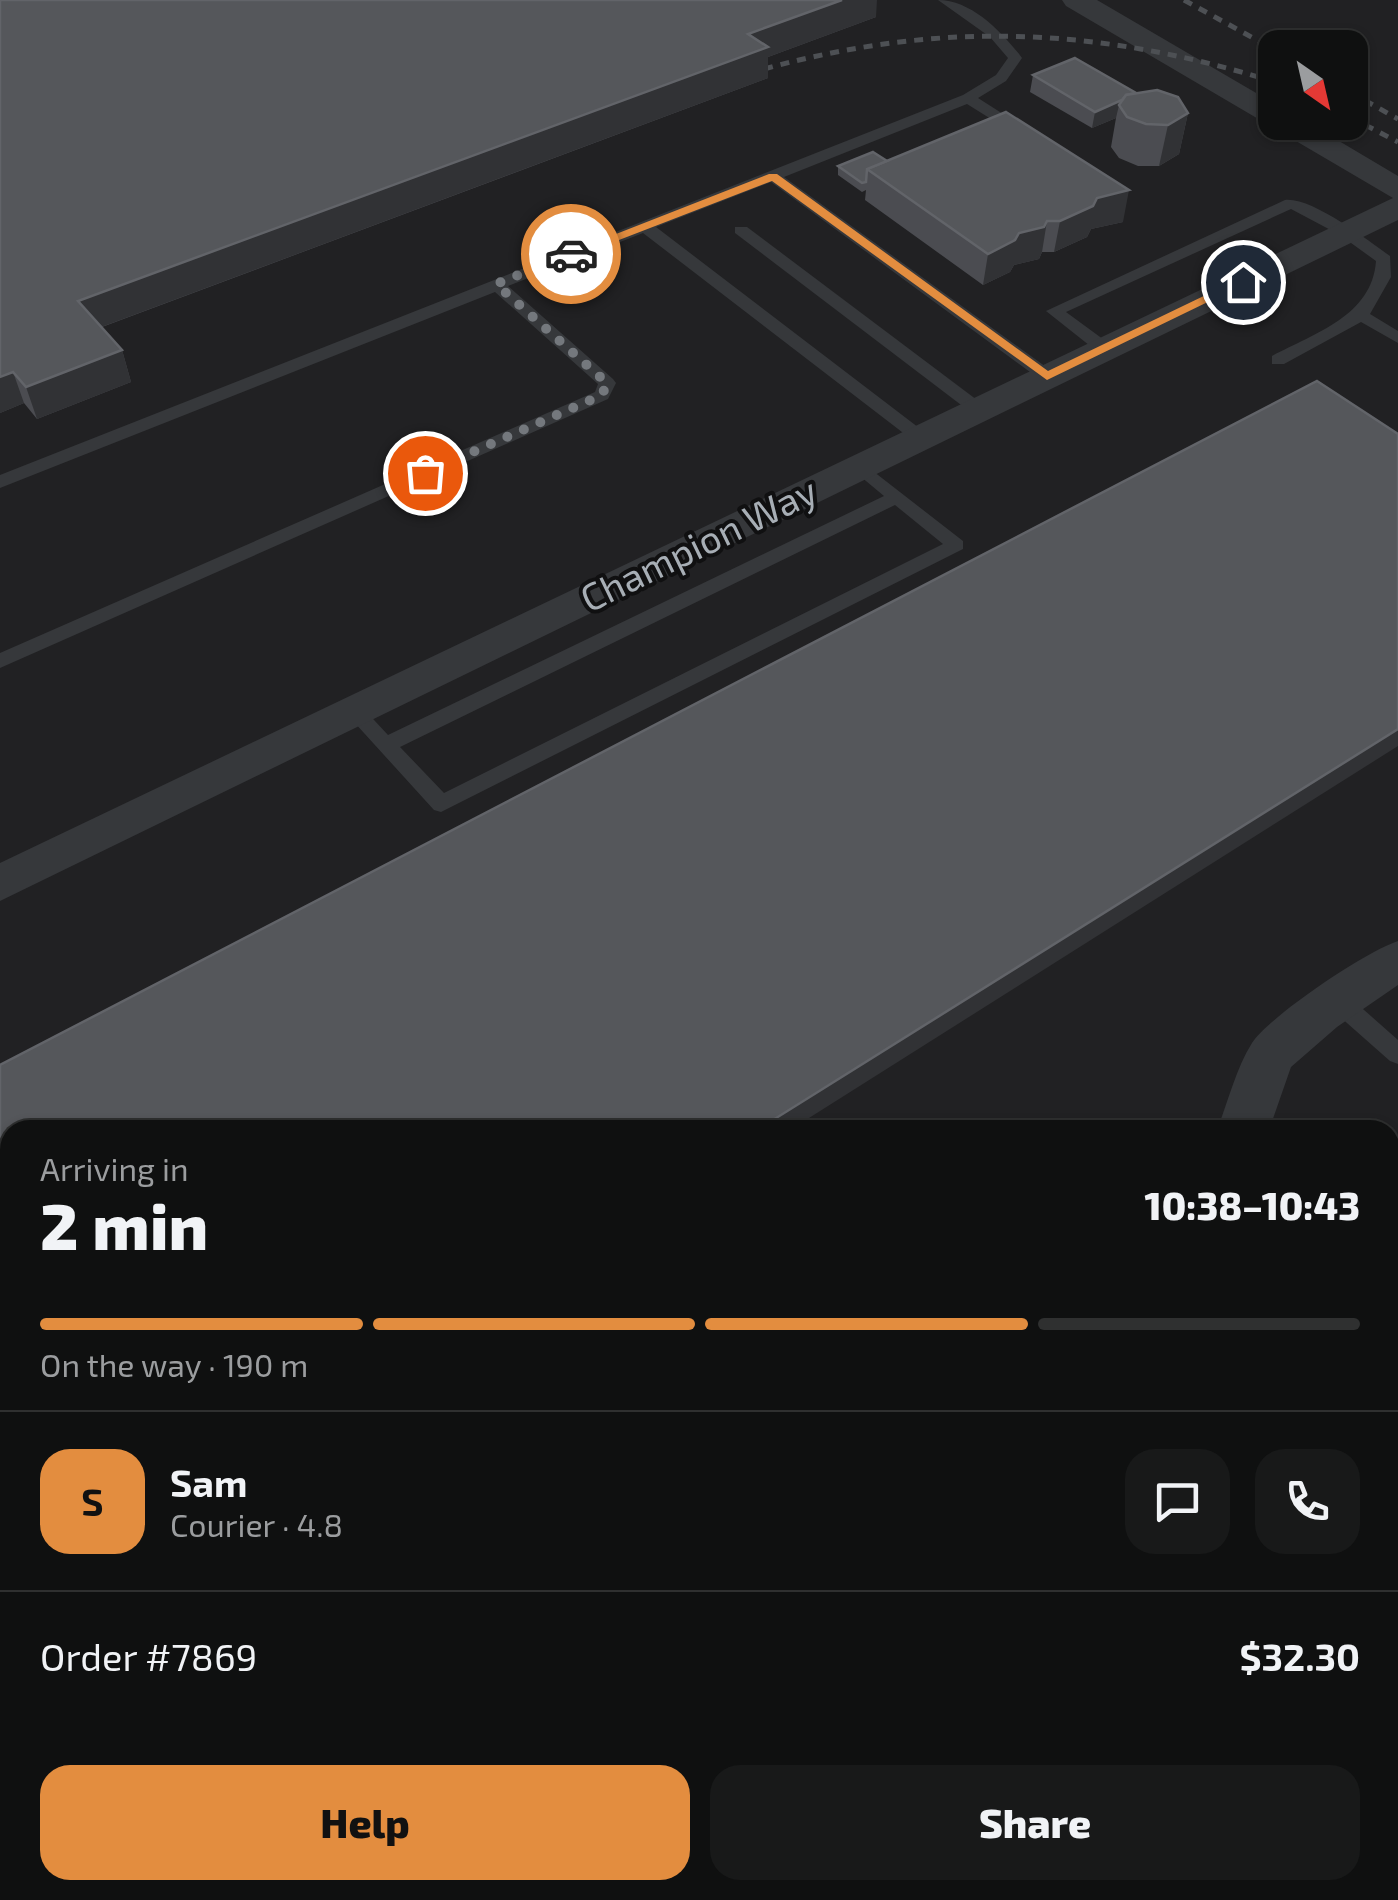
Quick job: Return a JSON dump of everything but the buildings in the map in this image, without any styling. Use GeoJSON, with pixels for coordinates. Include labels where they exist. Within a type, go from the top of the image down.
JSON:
{"type":"FeatureCollection","features":[{"type":"Feature","properties":{"kind":"street"},"geometry":{"type":"LineString","coordinates":[[1076,0],[1258,107]]}},
{"type":"Feature","properties":{"kind":"street"},"geometry":{"type":"LineString","coordinates":[[1314,140],[1398,190]]}},
{"type":"Feature","properties":{"kind":"street","name":"Champion Way"},"geometry":{"type":"LineString","coordinates":[[0,882],[1398,207]]}},
{"type":"Feature","properties":{"kind":"street"},"geometry":{"type":"LineString","coordinates":[[1246,1120],[1272,1055],[1338,1001],[1398,960]]}},
{"type":"Feature","properties":{"kind":"lane"},"geometry":{"type":"LineString","coordinates":[[0,482],[968,98],[1001,78],[1015,58],[996,34],[945,0]]}},
{"type":"Feature","properties":{"kind":"lane"},"geometry":{"type":"LineString","coordinates":[[968,98],[1030,137]]}},
{"type":"Feature","properties":{"kind":"lane"},"geometry":{"type":"LineString","coordinates":[[773,176],[1047,376]]}},
{"type":"Feature","properties":{"kind":"lane"},"geometry":{"type":"LineString","coordinates":[[1105,349],[1054,311],[1291,203],[1346,232],[1384,259],[1383,277],[1362,315],[1278,360]]}},
{"type":"Feature","properties":{"kind":"lane"},"geometry":{"type":"LineString","coordinates":[[643,226],[921,438]]}},
{"type":"Feature","properties":{"kind":"lane"},"geometry":{"type":"LineString","coordinates":[[741,230],[979,410]]}},
{"type":"Feature","properties":{"kind":"lane"},"geometry":{"type":"LineString","coordinates":[[0,662],[602,395],[607,383],[496,284]]}},
{"type":"Feature","properties":{"kind":"lane"},"geometry":{"type":"LineString","coordinates":[[1362,315],[1398,338]]}},
{"type":"Feature","properties":{"kind":"lane"},"geometry":{"type":"LineString","coordinates":[[354,711],[441,804],[956,545],[860,467]]}},
{"type":"Feature","properties":{"kind":"lane"},"geometry":{"type":"LineString","coordinates":[[385,746],[897,497]]}},
{"type":"Feature","properties":{"kind":"lane"},"geometry":{"type":"LineString","coordinates":[[1338,1001],[1398,1054]]}},
{"type":"Feature","properties":{"kind":"shaded area"},"geometry":{"type":"Polygon","coordinates":[[[0,0],[1398,0],[1398,1120],[0,1120],[0,0]]]}},
{"type":"Feature","properties":{"kind":"railway"},"geometry":{"type":"LineString","coordinates":[[1184,0],[1258,41]]}},
{"type":"Feature","properties":{"kind":"railway"},"geometry":{"type":"LineString","coordinates":[[764,69],[894,43],[1020,36],[1146,50],[1258,77]]}},
{"type":"Feature","properties":{"kind":"railway"},"geometry":{"type":"LineString","coordinates":[[1368,102],[1398,119]]}},
{"type":"Feature","properties":{"kind":"railway"},"geometry":{"type":"LineString","coordinates":[[1368,126],[1398,142]]}},
{"type":"Feature","properties":{"kind":"way so far"},"geometry":{"type":"LineString","coordinates":[[425,473],[602,395],[607,383],[496,284],[571,254]]}},
{"type":"Feature","properties":{"kind":"route"},"geometry":{"type":"LineString","coordinates":[[571,254],[773,176],[1047,376],[1243,282]]}}]}
